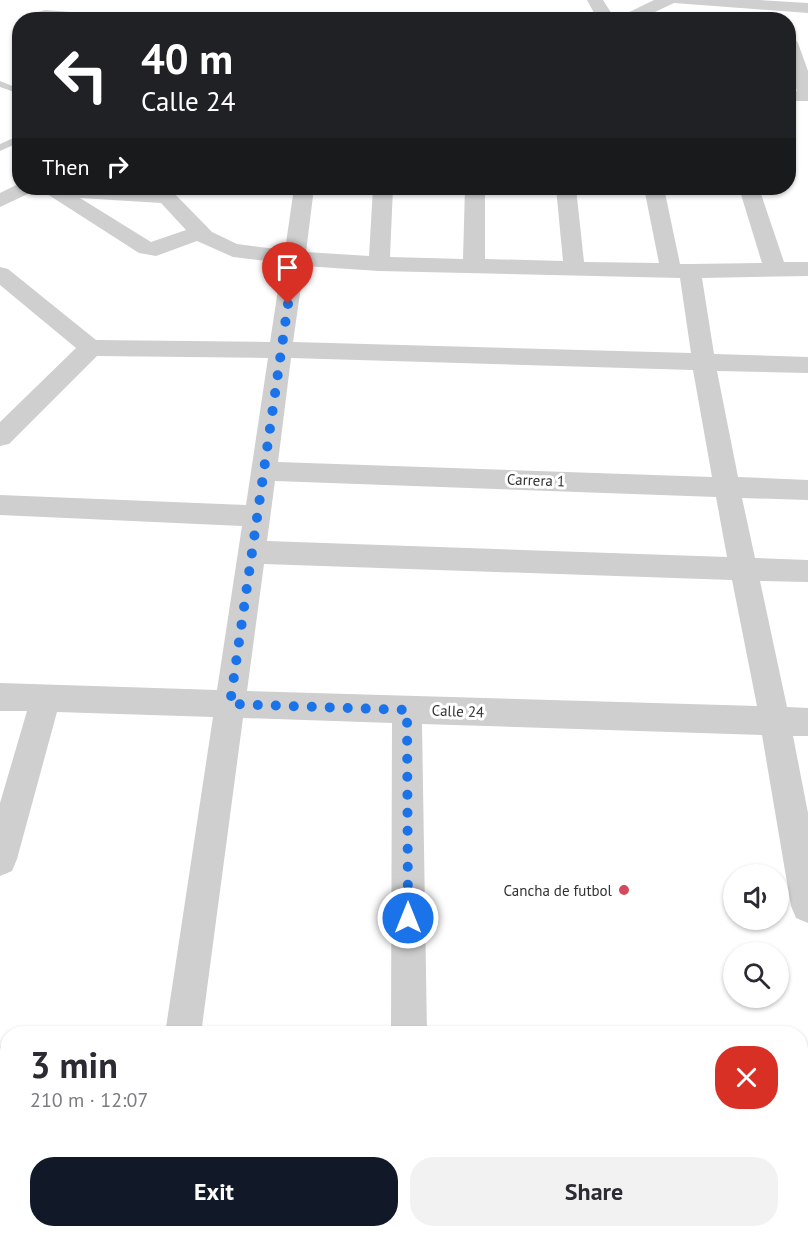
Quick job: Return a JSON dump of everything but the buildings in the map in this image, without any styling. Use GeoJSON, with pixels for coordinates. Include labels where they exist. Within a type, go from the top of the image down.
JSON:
{"type":"FeatureCollection","features":[{"type":"Feature","properties":{"kind":"street"},"geometry":{"type":"LineString","coordinates":[[641,12],[668,0]]}},
{"type":"Feature","properties":{"kind":"street"},"geometry":{"type":"LineString","coordinates":[[680,0],[775,9],[808,8]]}},
{"type":"Feature","properties":{"kind":"street"},"geometry":{"type":"LineString","coordinates":[[796,71],[808,96]]}},
{"type":"Feature","properties":{"kind":"street"},"geometry":{"type":"LineString","coordinates":[[63,195],[146,249],[156,249],[200,232]]}},
{"type":"Feature","properties":{"kind":"street"},"geometry":{"type":"LineString","coordinates":[[166,195],[205,237],[233,250],[294,258],[379,264],[680,271],[808,269]]}},
{"type":"Feature","properties":{"kind":"street"},"geometry":{"type":"LineString","coordinates":[[184,1026],[303,195]]}},
{"type":"Feature","properties":{"kind":"street"},"geometry":{"type":"LineString","coordinates":[[379,264],[383,195]]}},
{"type":"Feature","properties":{"kind":"street"},"geometry":{"type":"LineString","coordinates":[[474,266],[475,195]]}},
{"type":"Feature","properties":{"kind":"street"},"geometry":{"type":"LineString","coordinates":[[567,195],[573,268]]}},
{"type":"Feature","properties":{"kind":"street"},"geometry":{"type":"LineString","coordinates":[[656,195],[680,271],[702,361],[725,487],[775,721],[808,906]]}},
{"type":"Feature","properties":{"kind":"street"},"geometry":{"type":"LineString","coordinates":[[751,195],[775,269]]}},
{"type":"Feature","properties":{"kind":"street"},"geometry":{"type":"LineString","coordinates":[[0,274],[92,348],[281,350],[808,365]]}},
{"type":"Feature","properties":{"kind":"street"},"geometry":{"type":"LineString","coordinates":[[0,437],[92,348]]}},
{"type":"Feature","properties":{"kind":"street","name":"Carrera 1"},"geometry":{"type":"LineString","coordinates":[[264,471],[808,490]]}},
{"type":"Feature","properties":{"kind":"street"},"geometry":{"type":"LineString","coordinates":[[0,506],[257,516]]}},
{"type":"Feature","properties":{"kind":"street"},"geometry":{"type":"LineString","coordinates":[[252,552],[808,571]]}},
{"type":"Feature","properties":{"kind":"street","name":"Calle 24"},"geometry":{"type":"LineString","coordinates":[[0,697],[808,722]]}},
{"type":"Feature","properties":{"kind":"street"},"geometry":{"type":"LineString","coordinates":[[0,860],[46,698]]}},
{"type":"Feature","properties":{"kind":"street"},"geometry":{"type":"LineString","coordinates":[[407,710],[409,1026]]}},
{"type":"Feature","properties":{"kind":"place","name":"Cancha de futbol"},"geometry":{"type":"Point","coordinates":[624,890]}},
{"type":"Feature","properties":{"kind":"route"},"geometry":{"type":"LineString","coordinates":[[288,304],[230,704],[407,710],[408,918]]}}]}
